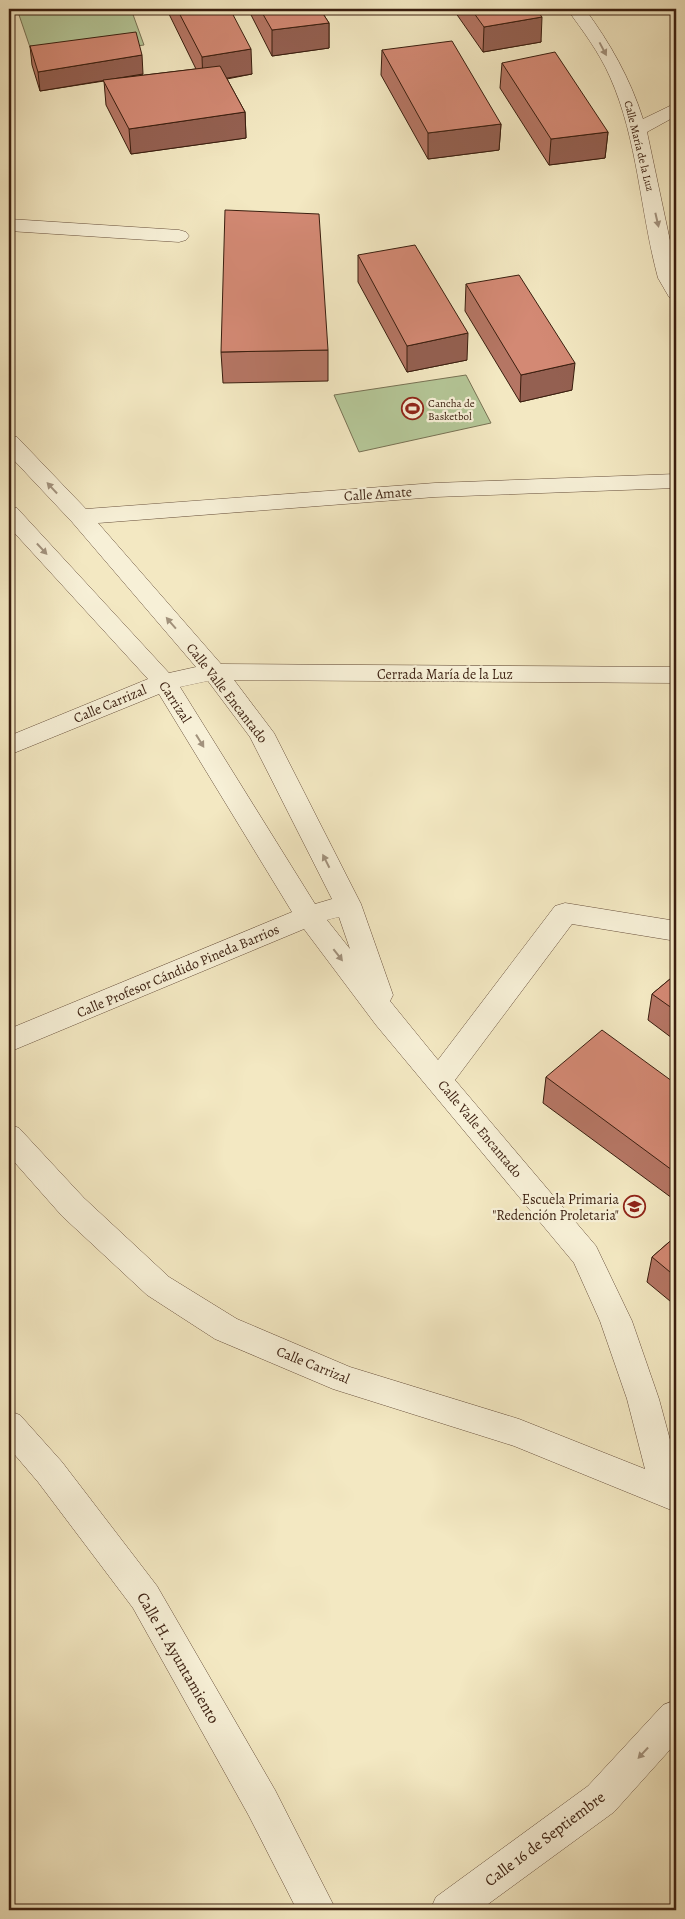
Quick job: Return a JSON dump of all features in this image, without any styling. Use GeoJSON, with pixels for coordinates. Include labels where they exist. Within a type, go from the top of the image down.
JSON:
{"type":"FeatureCollection","features":[{"type":"Feature","properties":{"kind":"street","name":"Calle María de la Luz"},"geometry":{"type":"LineString","coordinates":[[576,9],[596,35],[623,87],[636,130],[674,287]]}},
{"type":"Feature","properties":{"kind":"street"},"geometry":{"type":"LineString","coordinates":[[636,130],[676,109]]}},
{"type":"Feature","properties":{"kind":"street"},"geometry":{"type":"LineString","coordinates":[[9,225],[179,236]]}},
{"type":"Feature","properties":{"kind":"street","name":"Calle Valle Encantado"},"geometry":{"type":"LineString","coordinates":[[9,442],[80,517],[214,672],[261,733],[348,904],[386,1017]]}},
{"type":"Feature","properties":{"kind":"street","name":"Calle Amate"},"geometry":{"type":"LineString","coordinates":[[80,517],[435,490],[676,481]]}},
{"type":"Feature","properties":{"kind":"street","name":"Carrizal"},"geometry":{"type":"LineString","coordinates":[[9,513],[164,682],[309,916]]}},
{"type":"Feature","properties":{"kind":"street","name":"Calle Carrizal"},"geometry":{"type":"LineString","coordinates":[[9,746],[164,682],[214,672]]}},
{"type":"Feature","properties":{"kind":"street","name":"Cerrada María de la Luz"},"geometry":{"type":"LineString","coordinates":[[214,672],[676,675]]}},
{"type":"Feature","properties":{"kind":"street","name":"Calle Profesor Cándido Pineda Barrios"},"geometry":{"type":"LineString","coordinates":[[9,1041],[309,916],[348,904]]}},
{"type":"Feature","properties":{"kind":"street"},"geometry":{"type":"LineString","coordinates":[[439,1080],[565,913],[676,931]]}},
{"type":"Feature","properties":{"kind":"street","name":"Calle Valle Encantado"},"geometry":{"type":"LineString","coordinates":[[309,916],[386,1017],[585,1255],[616,1321],[643,1399],[672,1496]]}},
{"type":"Feature","properties":{"kind":"street","name":"Calle Carrizal"},"geometry":{"type":"LineString","coordinates":[[9,1136],[74,1207],[158,1286],[226,1329],[344,1379],[520,1433],[672,1496]]}},
{"type":"Feature","properties":{"kind":"street","name":"Calle H. Ayuntamiento"},"geometry":{"type":"LineString","coordinates":[[9,1425],[50,1472],[145,1597],[262,1802],[317,1910]]}},
{"type":"Feature","properties":{"kind":"street","name":"Calle 16 de Septiembre"},"geometry":{"type":"LineString","coordinates":[[449,1910],[601,1799],[676,1717]]}},
{"type":"Feature","properties":{"kind":"green space"},"geometry":{"type":"Polygon","coordinates":[[[17,9],[131,9],[144,45],[34,59],[17,9]]]}},
{"type":"Feature","properties":{"kind":"green space","name":"Cancha de Basketbol"},"geometry":{"type":"Polygon","coordinates":[[[466,375],[491,423],[359,452],[334,395],[466,375]]]}},
{"type":"Feature","properties":{"kind":"building"},"geometry":{"type":"Polygon","coordinates":[[[177,9],[230,9],[251,49],[202,57],[177,9]]]}},
{"type":"Feature","properties":{"kind":"building"},"geometry":{"type":"Polygon","coordinates":[[[260,9],[320,9],[329,23],[272,30],[260,9]]]}},
{"type":"Feature","properties":{"kind":"building"},"geometry":{"type":"Polygon","coordinates":[[[471,9],[536,9],[542,17],[484,27],[471,9]]]}},
{"type":"Feature","properties":{"kind":"building"},"geometry":{"type":"Polygon","coordinates":[[[136,32],[142,55],[38,72],[30,46],[136,32]]]}},
{"type":"Feature","properties":{"kind":"building"},"geometry":{"type":"Polygon","coordinates":[[[452,41],[501,124],[428,133],[382,50],[452,41]]]}},
{"type":"Feature","properties":{"kind":"building"},"geometry":{"type":"Polygon","coordinates":[[[555,52],[608,132],[551,139],[502,63],[555,52]]]}},
{"type":"Feature","properties":{"kind":"building"},"geometry":{"type":"Polygon","coordinates":[[[220,66],[245,112],[129,129],[103,80],[220,66]]]}},
{"type":"Feature","properties":{"kind":"building"},"geometry":{"type":"Polygon","coordinates":[[[225,210],[319,214],[328,350],[221,352],[225,210]]]}},
{"type":"Feature","properties":{"kind":"building"},"geometry":{"type":"Polygon","coordinates":[[[415,245],[468,333],[407,346],[358,255],[415,245]]]}},
{"type":"Feature","properties":{"kind":"building"},"geometry":{"type":"Polygon","coordinates":[[[519,275],[575,363],[521,375],[466,284],[519,275]]]}},
{"type":"Feature","properties":{"kind":"building"},"geometry":{"type":"Polygon","coordinates":[[[676,974],[676,1011],[652,994],[676,974]]]}},
{"type":"Feature","properties":{"kind":"building"},"geometry":{"type":"Polygon","coordinates":[[[602,1030],[676,1084],[676,1173],[546,1077],[602,1030]]]}},
{"type":"Feature","properties":{"kind":"building"},"geometry":{"type":"Polygon","coordinates":[[[676,1236],[676,1277],[652,1257],[676,1236]]]}},
{"type":"Feature","properties":{"kind":"place","name":"Cancha de Basketbol"},"geometry":{"type":"Point","coordinates":[412,409]}},
{"type":"Feature","properties":{"kind":"place","name":"Escuela Primaria \"Redención Proletaria\""},"geometry":{"type":"Point","coordinates":[635,1207]}}]}
